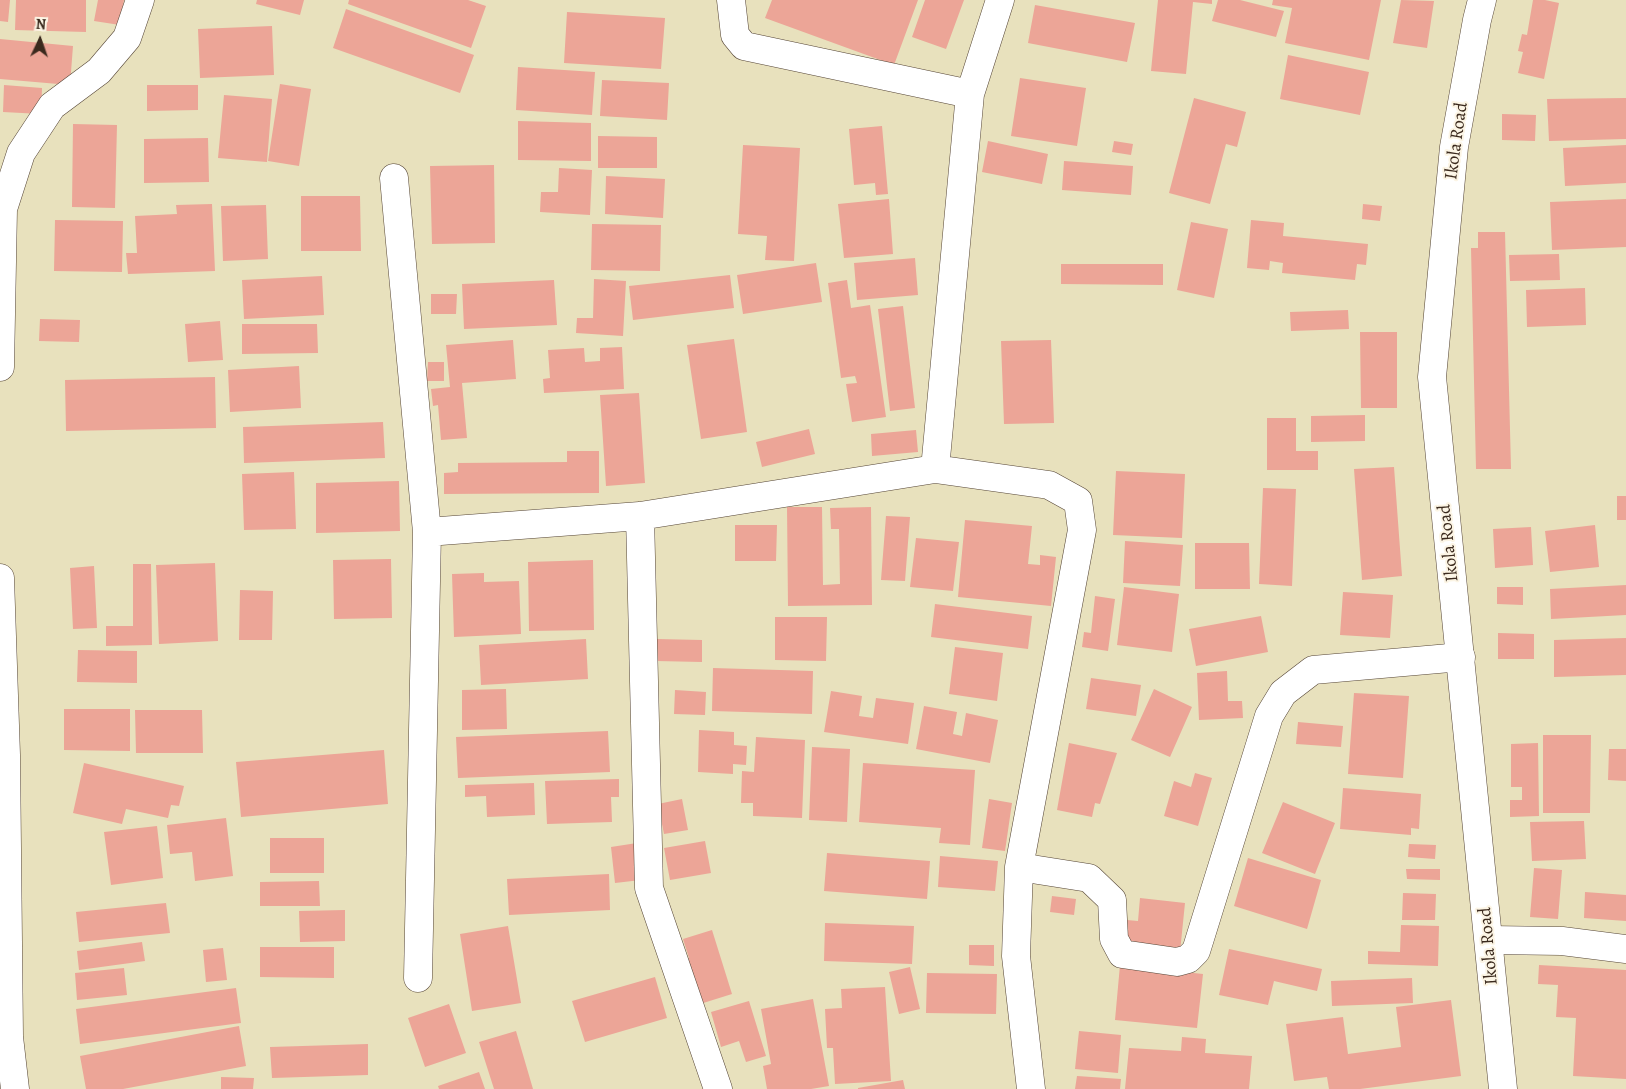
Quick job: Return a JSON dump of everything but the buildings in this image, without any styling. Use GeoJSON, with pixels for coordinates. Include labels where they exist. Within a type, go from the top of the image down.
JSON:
{"type":"FeatureCollection","features":[{"type":"Feature","properties":{"kind":"street"},"geometry":{"type":"LineString","coordinates":[[0,367],[3,209],[21,153],[52,106],[99,71],[127,38],[140,0]]}},
{"type":"Feature","properties":{"kind":"street"},"geometry":{"type":"LineString","coordinates":[[731,0],[735,35],[744,46],[970,94]]}},
{"type":"Feature","properties":{"kind":"street"},"geometry":{"type":"LineString","coordinates":[[935,469],[970,94],[1000,0]]}},
{"type":"Feature","properties":{"kind":"street","name":"Ikola Road"},"geometry":{"type":"LineString","coordinates":[[1482,0],[1454,147],[1432,377],[1503,1089]]}},
{"type":"Feature","properties":{"kind":"street"},"geometry":{"type":"LineString","coordinates":[[394,178],[427,532],[418,978]]}},
{"type":"Feature","properties":{"kind":"street"},"geometry":{"type":"LineString","coordinates":[[427,532],[640,516],[935,469],[1050,485],[1078,501],[1082,530],[1019,867],[1016,956],[1031,1089]]}},
{"type":"Feature","properties":{"kind":"street"},"geometry":{"type":"LineString","coordinates":[[640,516],[649,888],[718,1089]]}},
{"type":"Feature","properties":{"kind":"street"},"geometry":{"type":"LineString","coordinates":[[0,578],[6,754],[10,1037],[15,1089]]}},
{"type":"Feature","properties":{"kind":"street"},"geometry":{"type":"LineString","coordinates":[[1019,867],[1089,878],[1112,900],[1114,939],[1122,954],[1177,962],[1188,959],[1196,951],[1269,716],[1284,693],[1314,670],[1461,657]]}},
{"type":"Feature","properties":{"kind":"street"},"geometry":{"type":"LineString","coordinates":[[1489,940],[1562,941],[1626,949]]}}]}
